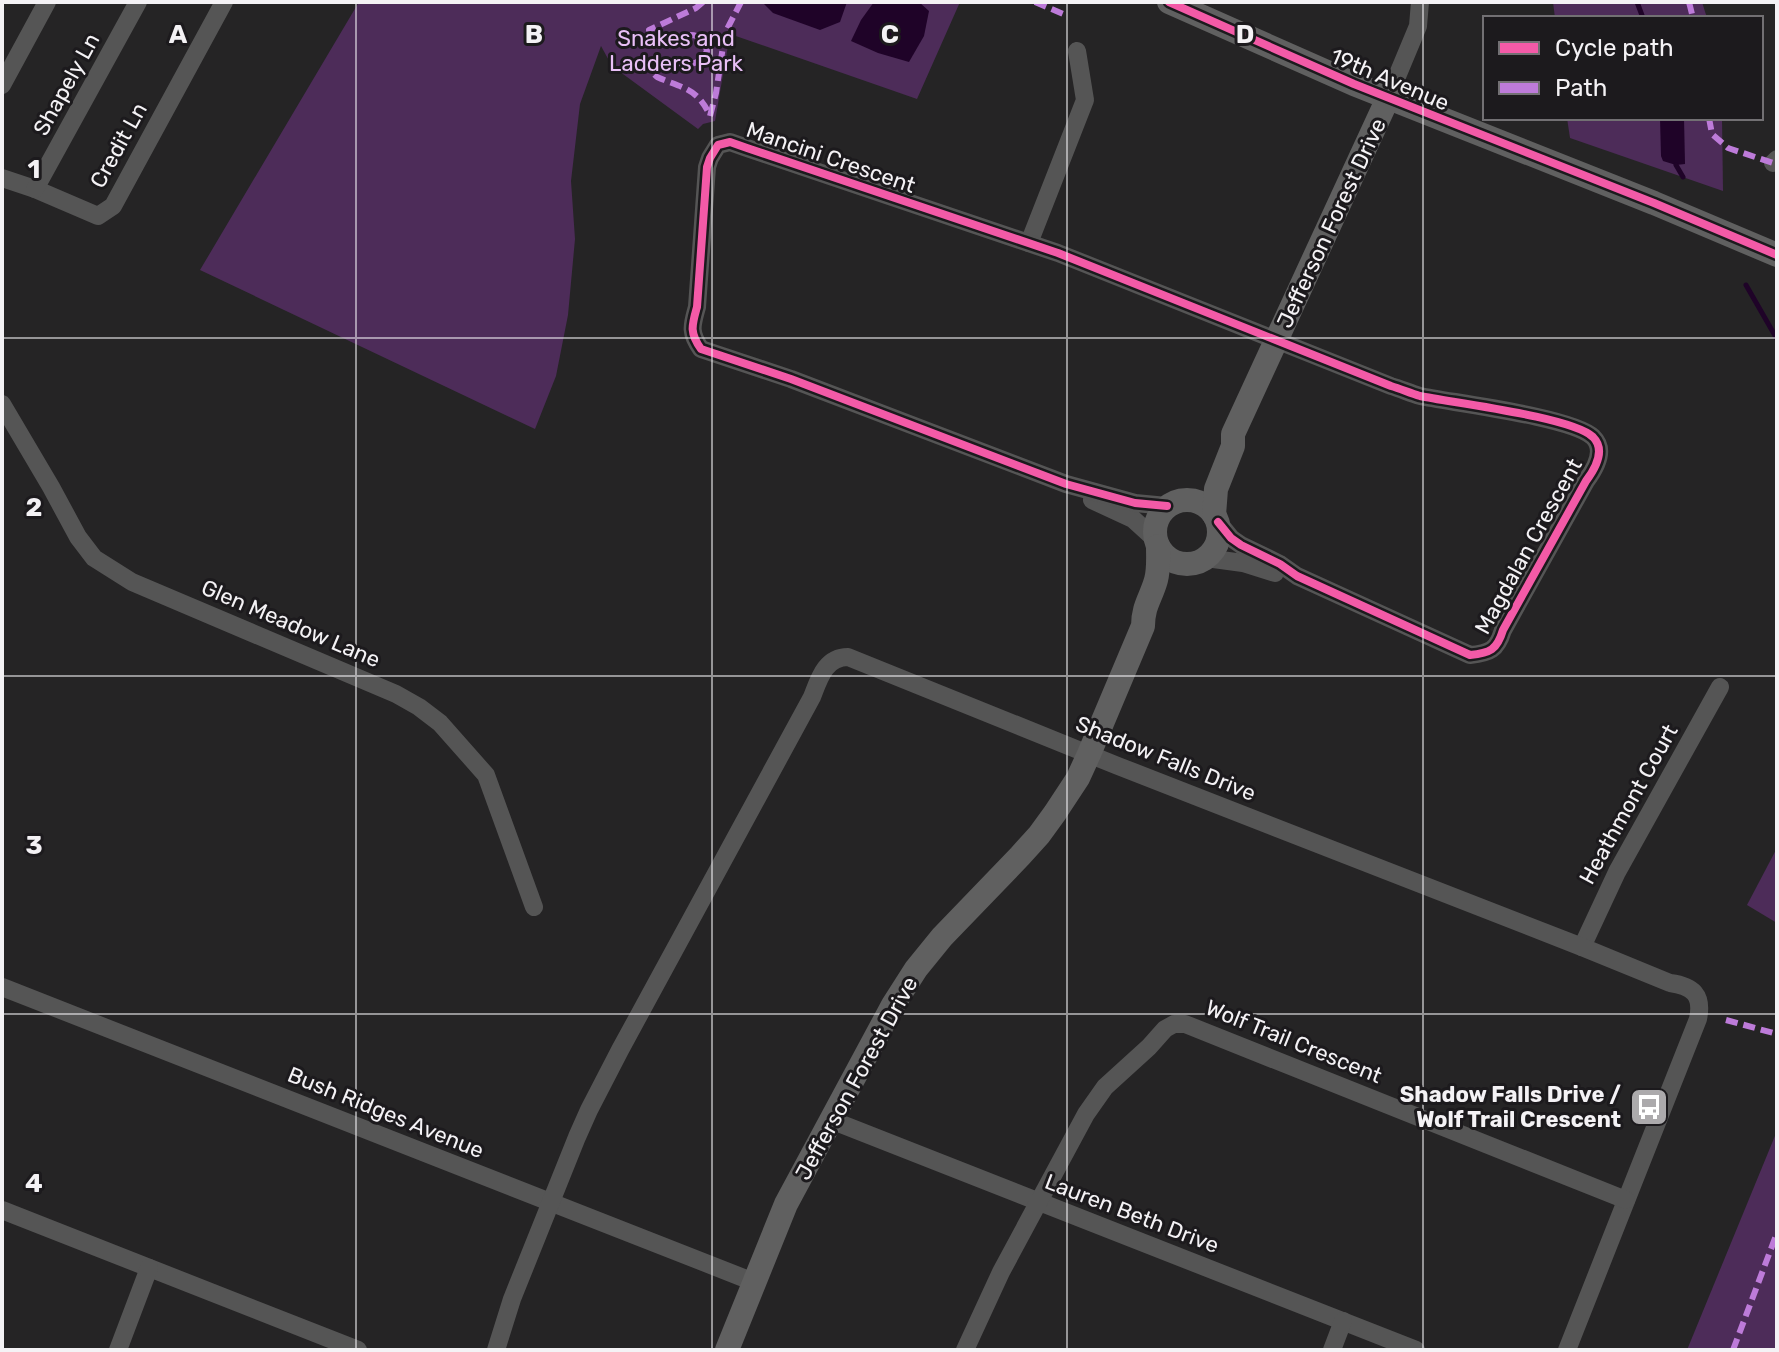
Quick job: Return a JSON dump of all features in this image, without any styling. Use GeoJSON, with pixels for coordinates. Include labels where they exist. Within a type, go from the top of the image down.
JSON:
{"type":"FeatureCollection","features":[{"type":"Feature","properties":{"kind":"street"},"geometry":{"type":"LineString","coordinates":[[2,85],[47,2]]}},
{"type":"Feature","properties":{"kind":"street","name":"Shapely Ln"},"geometry":{"type":"LineString","coordinates":[[35,189],[138,2]]}},
{"type":"Feature","properties":{"kind":"street","name":"Credit Ln"},"geometry":{"type":"LineString","coordinates":[[2,178],[98,216],[113,206],[224,2]]}},
{"type":"Feature","properties":{"kind":"street","name":"19th Avenue"},"geometry":{"type":"LineString","coordinates":[[1169,2],[1388,98],[1777,255]]}},
{"type":"Feature","properties":{"kind":"street"},"geometry":{"type":"LineString","coordinates":[[1388,98],[1418,26],[1420,2]]}},
{"type":"Feature","properties":{"kind":"street"},"geometry":{"type":"LineString","coordinates":[[1029,243],[1085,100],[1077,51]]}},
{"type":"Feature","properties":{"kind":"street","name":"Jefferson Forest Drive"},"geometry":{"type":"LineString","coordinates":[[1216,518],[1216,489],[1233,446],[1233,434],[1388,98]]}},
{"type":"Feature","properties":{"kind":"street","name":"Mancini Crescent"},"geometry":{"type":"LineString","coordinates":[[1173,504],[1135,503],[1066,484],[791,379],[701,349],[693,338],[707,167],[718,145],[730,142],[1058,253],[1277,340]]}},
{"type":"Feature","properties":{"kind":"street","name":"Magdalan Crescent"},"geometry":{"type":"LineString","coordinates":[[1216,518],[1231,538],[1297,576],[1470,655],[1485,654],[1499,644],[1511,617],[1597,465],[1599,446],[1592,436],[1552,421],[1417,395],[1277,340]]}},
{"type":"Feature","properties":{"kind":"street","name":"Glen Meadow Lane"},"geometry":{"type":"LineString","coordinates":[[2,404],[78,537],[94,558],[132,582],[396,694],[440,723],[486,775],[534,907]]}},
{"type":"Feature","properties":{"kind":"street","name":"Jefferson Forest Drive"},"geometry":{"type":"LineString","coordinates":[[1173,504],[1199,482],[1224,441],[1233,434]]}},
{"type":"Feature","properties":{"kind":"street","name":"Mancini Crescent"},"geometry":{"type":"LineString","coordinates":[[1066,484],[1133,519],[1156,543]]}},
{"type":"Feature","properties":{"kind":"street"},"geometry":{"type":"LineString","coordinates":[[1196,501],[1216,518],[1219,531],[1217,544],[1201,561],[1185,565],[1176,563],[1163,555],[1156,543],[1155,524],[1162,511],[1173,504],[1196,501]]}},
{"type":"Feature","properties":{"kind":"street","name":"Jefferson Forest Drive"},"geometry":{"type":"LineString","coordinates":[[727,1350],[786,1204],[893,1005],[942,937],[1039,835],[1078,778],[1143,626],[1143,612],[1156,581],[1156,543]]}},
{"type":"Feature","properties":{"kind":"street","name":"Jefferson Forest Drive"},"geometry":{"type":"LineString","coordinates":[[1143,626],[1153,617],[1170,587],[1201,561]]}},
{"type":"Feature","properties":{"kind":"street","name":"Magdalan Crescent"},"geometry":{"type":"LineString","coordinates":[[1201,561],[1235,561],[1297,576]]}},
{"type":"Feature","properties":{"kind":"street","name":"Shadow Falls Drive"},"geometry":{"type":"LineString","coordinates":[[550,1203],[577,1137],[620,1050],[821,676],[833,660],[848,657],[1670,983],[1685,985],[1696,995],[1700,1006],[1698,1019],[1567,1350]]}},
{"type":"Feature","properties":{"kind":"street","name":"Heathmont Court"},"geometry":{"type":"LineString","coordinates":[[1582,947],[1617,872],[1720,687]]}},
{"type":"Feature","properties":{"kind":"street","name":"Bush Ridges Avenue"},"geometry":{"type":"LineString","coordinates":[[2,987],[754,1282]]}},
{"type":"Feature","properties":{"kind":"street","name":"Wolf Trail Crescent"},"geometry":{"type":"LineString","coordinates":[[965,1350],[986,1301],[1086,1114],[1105,1087],[1174,1024],[1185,1024],[1626,1200]]}},
{"type":"Feature","properties":{"kind":"street","name":"Lauren Beth Drive"},"geometry":{"type":"LineString","coordinates":[[831,1120],[1416,1350]]}},
{"type":"Feature","properties":{"kind":"street"},"geometry":{"type":"LineString","coordinates":[[496,1350],[512,1299],[550,1203]]}},
{"type":"Feature","properties":{"kind":"street"},"geometry":{"type":"LineString","coordinates":[[2,1210],[358,1350]]}},
{"type":"Feature","properties":{"kind":"street"},"geometry":{"type":"LineString","coordinates":[[118,1350],[149,1268]]}},
{"type":"Feature","properties":{"kind":"street"},"geometry":{"type":"LineString","coordinates":[[1332,1350],[1343,1321]]}},
{"type":"Feature","properties":{"kind":"green space","name":"Snakes and Ladders Park"},"geometry":{"type":"Polygon","coordinates":[[[359,2],[960,2],[917,99],[730,34],[715,121],[698,129],[612,66],[601,46],[580,104],[571,181],[575,239],[568,315],[556,376],[535,429],[200,270],[359,2]]]}},
{"type":"Feature","properties":{"kind":"green space"},"geometry":{"type":"Polygon","coordinates":[[[1553,2],[1702,2],[1706,16],[1555,16],[1553,2]]]}},
{"type":"Feature","properties":{"kind":"green space"},"geometry":{"type":"Polygon","coordinates":[[[1567,120],[1722,120],[1723,191],[1570,138],[1567,120]]]}},
{"type":"Feature","properties":{"kind":"green space"},"geometry":{"type":"Polygon","coordinates":[[[1777,848],[1777,923],[1747,905],[1777,848]]]}},
{"type":"Feature","properties":{"kind":"green space"},"geometry":{"type":"Polygon","coordinates":[[[1777,1131],[1777,1350],[1687,1350],[1777,1131]]]}},
{"type":"Feature","properties":{"kind":"shaded area"},"geometry":{"type":"Polygon","coordinates":[[[762,2],[847,2],[840,22],[820,30],[773,13],[762,2]]]}},
{"type":"Feature","properties":{"kind":"shaded area"},"geometry":{"type":"Polygon","coordinates":[[[874,2],[919,2],[929,11],[924,36],[909,62],[851,41],[874,2]]]}},
{"type":"Feature","properties":{"kind":"shaded area"},"geometry":{"type":"Polygon","coordinates":[[[1660,120],[1684,120],[1685,164],[1663,161],[1660,120]]]}},
{"type":"Feature","properties":{"kind":"waterway"},"geometry":{"type":"LineString","coordinates":[[1637,2],[1642,16]]}},
{"type":"Feature","properties":{"kind":"waterway"},"geometry":{"type":"LineString","coordinates":[[1676,165],[1683,177]]}},
{"type":"Feature","properties":{"kind":"waterway"},"geometry":{"type":"LineString","coordinates":[[1746,285],[1777,339]]}},
{"type":"Feature","properties":{"kind":"marked path"},"geometry":{"type":"LineString","coordinates":[[703,2],[649,30],[651,37],[659,39],[692,35],[703,42],[707,51],[696,62],[661,65],[654,74],[695,94],[710,116]]}},
{"type":"Feature","properties":{"kind":"marked path"},"geometry":{"type":"LineString","coordinates":[[710,116],[725,33],[741,2]]}},
{"type":"Feature","properties":{"kind":"marked path"},"geometry":{"type":"LineString","coordinates":[[1035,2],[1068,16]]}},
{"type":"Feature","properties":{"kind":"marked path"},"geometry":{"type":"LineString","coordinates":[[1689,2],[1692,16]]}},
{"type":"Feature","properties":{"kind":"marked path"},"geometry":{"type":"LineString","coordinates":[[1709,120],[1712,134],[1728,148],[1773,163]]}},
{"type":"Feature","properties":{"kind":"marked path"},"geometry":{"type":"LineString","coordinates":[[1726,1020],[1777,1034]]}},
{"type":"Feature","properties":{"kind":"marked path"},"geometry":{"type":"LineString","coordinates":[[1733,1350],[1777,1233]]}},
{"type":"Feature","properties":{"kind":"cycle path"},"geometry":{"type":"LineString","coordinates":[[1169,2],[1354,84],[1777,255]]}},
{"type":"Feature","properties":{"kind":"cycle path"},"geometry":{"type":"LineString","coordinates":[[1167,506],[1135,503],[1066,484],[791,379],[701,349],[693,333],[693,324],[697,307],[707,167],[718,145],[730,142],[1058,253],[1416,395],[1562,423],[1593,437],[1599,448],[1593,471],[1498,642],[1483,653],[1470,655],[1297,576],[1241,545],[1218,522]]}},
{"type":"Feature","properties":{"kind":"place","name":"Shadow Falls Drive / Wolf Trail Crescent"},"geometry":{"type":"Point","coordinates":[1649,1107]}}]}
